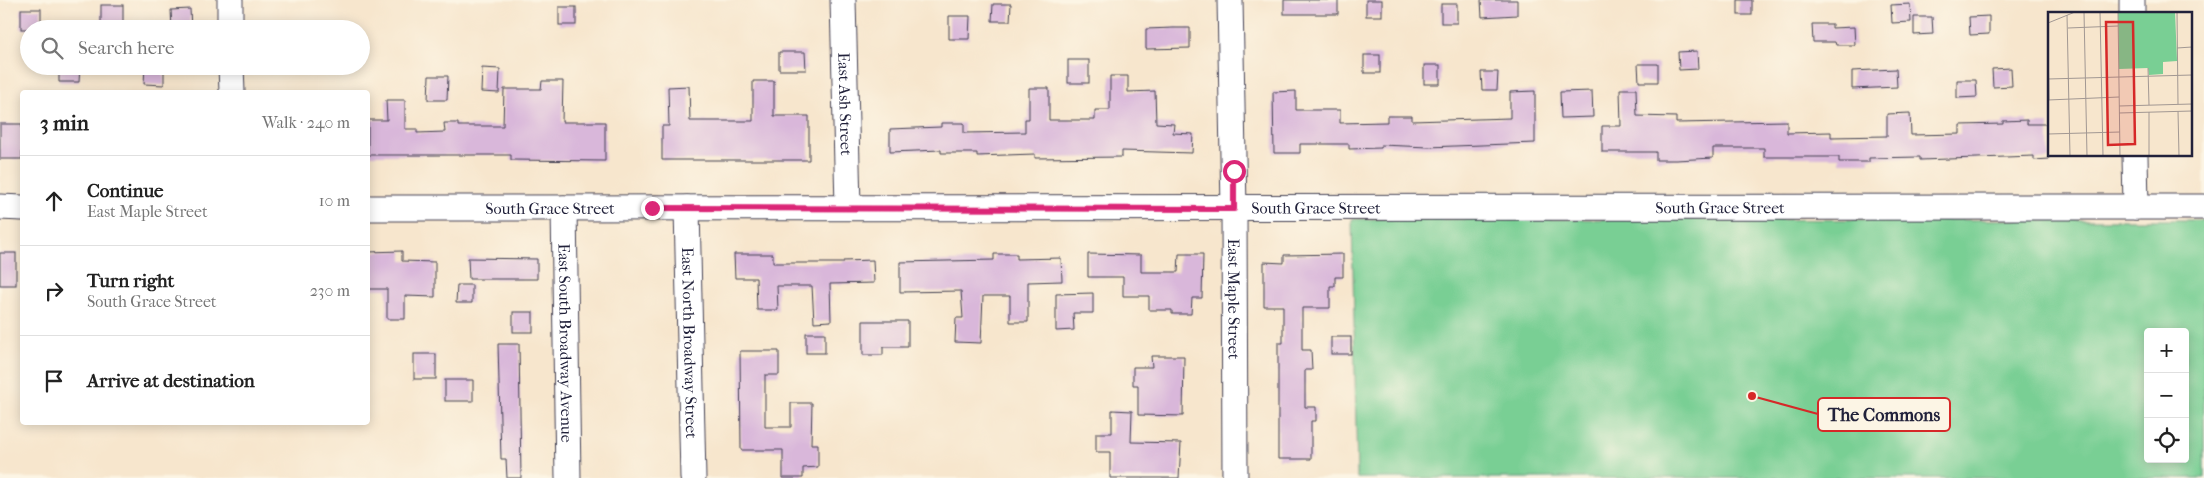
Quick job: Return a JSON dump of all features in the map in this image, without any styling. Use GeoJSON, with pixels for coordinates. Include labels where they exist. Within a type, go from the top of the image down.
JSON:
{"type":"FeatureCollection","features":[{"type":"Feature","properties":{"kind":"street"},"geometry":{"type":"LineString","coordinates":[[230,0],[230,20]]}},
{"type":"Feature","properties":{"kind":"street","name":"East Ash Street"},"geometry":{"type":"LineString","coordinates":[[843,0],[848,207]]}},
{"type":"Feature","properties":{"kind":"street","name":"East Maple Street"},"geometry":{"type":"LineString","coordinates":[[1230,0],[1234,209],[1235,478]]}},
{"type":"Feature","properties":{"kind":"street"},"geometry":{"type":"LineString","coordinates":[[231,75],[232,90]]}},
{"type":"Feature","properties":{"kind":"street"},"geometry":{"type":"LineString","coordinates":[[2135,156],[2136,207]]}},
{"type":"Feature","properties":{"kind":"street","name":"South Grace Street"},"geometry":{"type":"LineString","coordinates":[[370,208],[2204,207]]}},
{"type":"Feature","properties":{"kind":"street"},"geometry":{"type":"LineString","coordinates":[[0,208],[20,208]]}},
{"type":"Feature","properties":{"kind":"street","name":"East South Broadway Avenue"},"geometry":{"type":"LineString","coordinates":[[564,208],[568,478]]}},
{"type":"Feature","properties":{"kind":"street","name":"East North Broadway Street"},"geometry":{"type":"LineString","coordinates":[[687,208],[693,478]]}},
{"type":"Feature","properties":{"kind":"green space"},"geometry":{"type":"Polygon","coordinates":[[[1352,219],[2204,220],[2204,478],[1357,478],[1352,219]]]}},
{"type":"Feature","properties":{"kind":"building"},"geometry":{"type":"Polygon","coordinates":[[[1284,0],[1338,0],[1338,14],[1284,14],[1284,0]]]}},
{"type":"Feature","properties":{"kind":"building"},"geometry":{"type":"Polygon","coordinates":[[[1366,0],[1382,0],[1382,16],[1366,16],[1366,0]]]}},
{"type":"Feature","properties":{"kind":"building"},"geometry":{"type":"Polygon","coordinates":[[[1481,0],[1517,0],[1517,15],[1482,17],[1481,0]]]}},
{"type":"Feature","properties":{"kind":"building"},"geometry":{"type":"Polygon","coordinates":[[[1738,0],[1752,0],[1752,15],[1738,15],[1738,0]]]}},
{"type":"Feature","properties":{"kind":"building"},"geometry":{"type":"Polygon","coordinates":[[[993,4],[1011,4],[1010,21],[992,21],[993,4]]]}},
{"type":"Feature","properties":{"kind":"building"},"geometry":{"type":"Polygon","coordinates":[[[1441,4],[1457,4],[1457,23],[1441,23],[1441,4]]]}},
{"type":"Feature","properties":{"kind":"building"},"geometry":{"type":"Polygon","coordinates":[[[1910,4],[1911,22],[1892,23],[1891,5],[1910,4]]]}},
{"type":"Feature","properties":{"kind":"building"},"geometry":{"type":"Polygon","coordinates":[[[101,5],[123,5],[123,20],[101,20],[101,5]]]}},
{"type":"Feature","properties":{"kind":"building"},"geometry":{"type":"Polygon","coordinates":[[[559,7],[576,7],[576,25],[559,25],[559,7]]]}},
{"type":"Feature","properties":{"kind":"building"},"geometry":{"type":"Polygon","coordinates":[[[21,9],[41,9],[41,20],[21,20],[21,9]]]}},
{"type":"Feature","properties":{"kind":"building"},"geometry":{"type":"Polygon","coordinates":[[[190,9],[191,20],[172,20],[171,10],[190,9]]]}},
{"type":"Feature","properties":{"kind":"building"},"geometry":{"type":"Polygon","coordinates":[[[949,16],[970,16],[969,39],[949,39],[949,16]]]}},
{"type":"Feature","properties":{"kind":"building"},"geometry":{"type":"Polygon","coordinates":[[[1989,16],[1989,34],[1970,35],[1969,17],[1989,16]]]}},
{"type":"Feature","properties":{"kind":"building"},"geometry":{"type":"Polygon","coordinates":[[[1914,17],[1932,17],[1933,34],[1914,35],[1914,17]]]}},
{"type":"Feature","properties":{"kind":"building"},"geometry":{"type":"Polygon","coordinates":[[[1812,24],[1832,24],[1832,28],[1854,27],[1855,45],[1836,45],[1835,42],[1813,42],[1812,24]]]}},
{"type":"Feature","properties":{"kind":"building"},"geometry":{"type":"Polygon","coordinates":[[[1190,28],[1190,48],[1146,49],[1146,29],[1190,28]]]}},
{"type":"Feature","properties":{"kind":"building"},"geometry":{"type":"Polygon","coordinates":[[[1697,51],[1698,69],[1679,70],[1678,52],[1697,51]]]}},
{"type":"Feature","properties":{"kind":"building"},"geometry":{"type":"Polygon","coordinates":[[[779,52],[805,52],[806,70],[779,70],[779,52]]]}},
{"type":"Feature","properties":{"kind":"building"},"geometry":{"type":"Polygon","coordinates":[[[1364,55],[1380,55],[1380,73],[1364,73],[1364,55]]]}},
{"type":"Feature","properties":{"kind":"building"},"geometry":{"type":"Polygon","coordinates":[[[1068,60],[1089,60],[1089,83],[1068,83],[1068,60]]]}},
{"type":"Feature","properties":{"kind":"building"},"geometry":{"type":"Polygon","coordinates":[[[1638,64],[1658,64],[1658,82],[1639,82],[1638,64]]]}},
{"type":"Feature","properties":{"kind":"building"},"geometry":{"type":"Polygon","coordinates":[[[1424,65],[1440,65],[1440,84],[1424,84],[1424,65]]]}},
{"type":"Feature","properties":{"kind":"building"},"geometry":{"type":"Polygon","coordinates":[[[482,68],[500,69],[499,93],[481,92],[482,68]]]}},
{"type":"Feature","properties":{"kind":"building"},"geometry":{"type":"Polygon","coordinates":[[[2011,68],[2012,86],[1993,87],[1992,69],[2011,68]]]}},
{"type":"Feature","properties":{"kind":"building"},"geometry":{"type":"Polygon","coordinates":[[[1896,69],[1897,87],[1852,89],[1852,71],[1896,69]]]}},
{"type":"Feature","properties":{"kind":"building"},"geometry":{"type":"Polygon","coordinates":[[[1481,72],[1498,72],[1497,90],[1482,90],[1481,72]]]}},
{"type":"Feature","properties":{"kind":"building"},"geometry":{"type":"Polygon","coordinates":[[[59,75],[79,75],[79,82],[59,82],[59,75]]]}},
{"type":"Feature","properties":{"kind":"building"},"geometry":{"type":"Polygon","coordinates":[[[144,75],[164,75],[164,85],[144,84],[144,75]]]}},
{"type":"Feature","properties":{"kind":"building"},"geometry":{"type":"Polygon","coordinates":[[[429,76],[448,76],[447,100],[428,100],[429,76]]]}},
{"type":"Feature","properties":{"kind":"building"},"geometry":{"type":"Polygon","coordinates":[[[1110,76],[1128,76],[1128,92],[1155,91],[1156,123],[1174,124],[1173,133],[1193,134],[1192,153],[1122,151],[1122,157],[1035,158],[1035,154],[977,156],[977,153],[941,153],[941,150],[890,152],[890,129],[941,127],[941,123],[964,123],[964,133],[1025,132],[1025,119],[1029,119],[1029,88],[1049,88],[1049,120],[1095,120],[1095,110],[1110,110],[1110,76]]]}},
{"type":"Feature","properties":{"kind":"building"},"geometry":{"type":"Polygon","coordinates":[[[1957,80],[1976,80],[1977,97],[1957,98],[1957,80]]]}},
{"type":"Feature","properties":{"kind":"building"},"geometry":{"type":"Polygon","coordinates":[[[542,81],[563,81],[562,122],[605,122],[605,161],[511,160],[511,155],[370,155],[370,120],[387,120],[386,100],[405,100],[405,129],[417,129],[417,133],[445,132],[444,123],[458,123],[458,126],[503,126],[504,89],[541,89],[542,81]]]}},
{"type":"Feature","properties":{"kind":"building"},"geometry":{"type":"Polygon","coordinates":[[[753,81],[774,81],[774,116],[809,116],[809,160],[662,160],[662,126],[669,126],[668,87],[689,86],[690,121],[753,121],[753,81]]]}},
{"type":"Feature","properties":{"kind":"building"},"geometry":{"type":"Polygon","coordinates":[[[1620,89],[1636,89],[1637,116],[1676,117],[1676,123],[1787,121],[1787,133],[1831,132],[1831,137],[1887,136],[1887,114],[1910,113],[1911,135],[1960,134],[1960,125],[2003,124],[2003,121],[2027,120],[2027,124],[2048,124],[2049,159],[2034,160],[2034,156],[1920,160],[1920,157],[1869,158],[1869,162],[1839,162],[1839,157],[1764,157],[1764,148],[1713,148],[1713,158],[1656,160],[1656,152],[1602,152],[1602,126],[1621,126],[1620,89]]]}},
{"type":"Feature","properties":{"kind":"building"},"geometry":{"type":"Polygon","coordinates":[[[1296,91],[1296,110],[1340,110],[1340,123],[1387,122],[1387,116],[1412,116],[1412,121],[1510,118],[1510,92],[1535,91],[1535,143],[1428,147],[1381,145],[1381,148],[1349,149],[1349,144],[1300,144],[1300,153],[1274,153],[1273,92],[1296,91]]]}},
{"type":"Feature","properties":{"kind":"building"},"geometry":{"type":"Polygon","coordinates":[[[1592,91],[1593,117],[1561,118],[1560,92],[1592,91]]]}},
{"type":"Feature","properties":{"kind":"building"},"geometry":{"type":"Polygon","coordinates":[[[0,124],[20,124],[20,159],[0,159],[0,124]]]}},
{"type":"Feature","properties":{"kind":"building"},"geometry":{"type":"Polygon","coordinates":[[[402,251],[402,261],[435,262],[435,297],[405,296],[405,319],[387,319],[387,289],[370,289],[370,252],[402,251]]]}},
{"type":"Feature","properties":{"kind":"building"},"geometry":{"type":"Polygon","coordinates":[[[0,253],[16,253],[16,285],[0,285],[0,253]]]}},
{"type":"Feature","properties":{"kind":"building"},"geometry":{"type":"Polygon","coordinates":[[[734,254],[773,254],[773,263],[843,263],[843,261],[873,260],[874,283],[830,284],[831,321],[814,322],[812,286],[777,286],[778,310],[757,310],[756,278],[735,278],[734,254]]]}},
{"type":"Feature","properties":{"kind":"building"},"geometry":{"type":"Polygon","coordinates":[[[994,254],[1017,254],[1017,259],[1061,258],[1062,281],[1028,282],[1028,322],[1010,322],[1010,296],[983,296],[981,343],[955,342],[956,318],[963,318],[961,291],[900,292],[900,262],[994,260],[994,254]]]}},
{"type":"Feature","properties":{"kind":"building"},"geometry":{"type":"Polygon","coordinates":[[[1088,254],[1141,255],[1141,272],[1178,272],[1179,254],[1203,254],[1202,298],[1192,298],[1191,314],[1172,314],[1172,310],[1149,310],[1149,296],[1123,296],[1123,277],[1088,277],[1088,254]]]}},
{"type":"Feature","properties":{"kind":"building"},"geometry":{"type":"Polygon","coordinates":[[[1343,254],[1343,277],[1335,277],[1335,286],[1330,286],[1330,308],[1302,308],[1302,350],[1311,350],[1312,370],[1305,370],[1305,407],[1316,407],[1316,421],[1311,421],[1311,459],[1278,459],[1278,343],[1283,343],[1283,306],[1264,306],[1264,262],[1284,263],[1284,255],[1343,254]]]}},
{"type":"Feature","properties":{"kind":"building"},"geometry":{"type":"Polygon","coordinates":[[[468,258],[537,259],[537,279],[469,279],[468,258]]]}},
{"type":"Feature","properties":{"kind":"building"},"geometry":{"type":"Polygon","coordinates":[[[457,285],[472,285],[472,303],[456,303],[457,285]]]}},
{"type":"Feature","properties":{"kind":"building"},"geometry":{"type":"Polygon","coordinates":[[[1093,293],[1093,313],[1073,313],[1074,330],[1056,331],[1056,294],[1093,293]]]}},
{"type":"Feature","properties":{"kind":"building"},"geometry":{"type":"Polygon","coordinates":[[[513,312],[533,312],[533,332],[513,332],[513,312]]]}},
{"type":"Feature","properties":{"kind":"building"},"geometry":{"type":"Polygon","coordinates":[[[863,321],[908,321],[908,347],[883,347],[883,355],[863,355],[863,321]]]}},
{"type":"Feature","properties":{"kind":"building"},"geometry":{"type":"Polygon","coordinates":[[[806,333],[825,333],[825,353],[806,353],[806,333]]]}},
{"type":"Feature","properties":{"kind":"building"},"geometry":{"type":"Polygon","coordinates":[[[1331,337],[1351,337],[1351,354],[1331,354],[1331,337]]]}},
{"type":"Feature","properties":{"kind":"building"},"geometry":{"type":"Polygon","coordinates":[[[498,344],[519,344],[521,478],[507,478],[506,459],[501,459],[498,344]]]}},
{"type":"Feature","properties":{"kind":"building"},"geometry":{"type":"Polygon","coordinates":[[[740,351],[779,351],[779,375],[765,375],[765,427],[791,427],[791,403],[812,403],[811,444],[818,444],[818,467],[803,468],[803,478],[783,478],[783,450],[741,450],[740,351]]]}},
{"type":"Feature","properties":{"kind":"building"},"geometry":{"type":"Polygon","coordinates":[[[414,354],[436,354],[436,379],[414,379],[414,354]]]}},
{"type":"Feature","properties":{"kind":"building"},"geometry":{"type":"Polygon","coordinates":[[[1151,356],[1184,356],[1183,416],[1138,415],[1138,385],[1133,385],[1133,367],[1152,367],[1151,356]]]}},
{"type":"Feature","properties":{"kind":"building"},"geometry":{"type":"Polygon","coordinates":[[[445,380],[473,380],[473,401],[445,401],[445,380]]]}},
{"type":"Feature","properties":{"kind":"building"},"geometry":{"type":"Polygon","coordinates":[[[1112,410],[1132,411],[1131,442],[1181,443],[1179,478],[1110,478],[1110,452],[1096,452],[1096,433],[1112,433],[1112,410]]]}},
{"type":"Feature","properties":{"kind":"place","name":"The Commons"},"geometry":{"type":"Point","coordinates":[1752,396]}},
{"type":"Feature","properties":{"kind":"route"},"geometry":{"type":"LineString","coordinates":[[652,208],[1234,209],[1234,171]]}}]}
